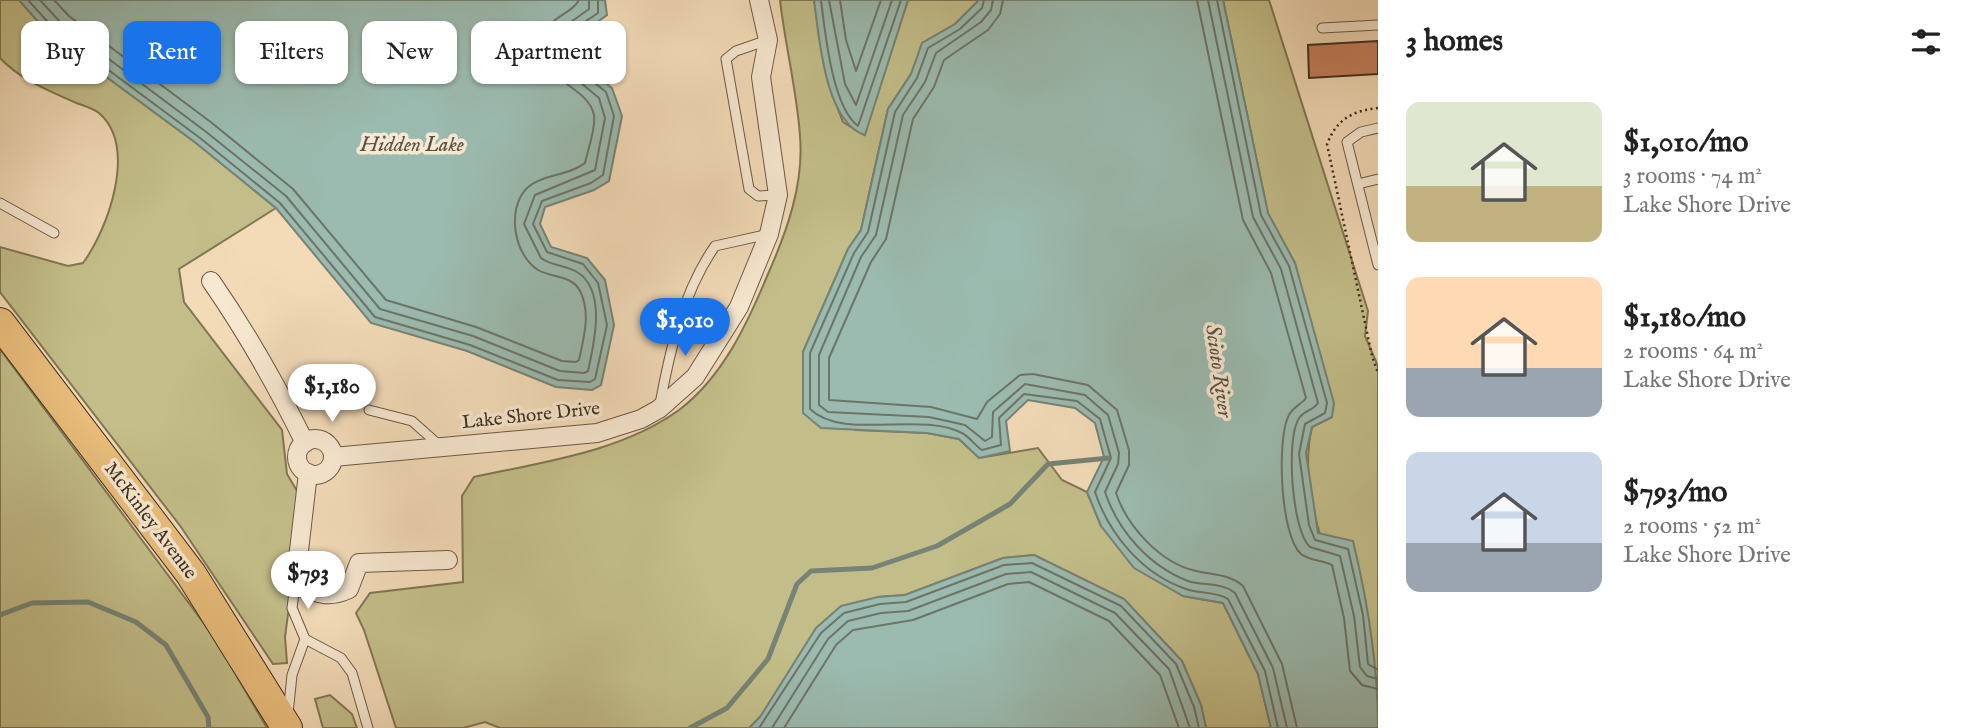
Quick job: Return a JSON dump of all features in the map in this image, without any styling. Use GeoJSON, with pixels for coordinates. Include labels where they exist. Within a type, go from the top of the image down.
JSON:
{"type":"FeatureCollection","features":[{"type":"Feature","properties":{"kind":"main road","name":"McKinley Avenue"},"geometry":{"type":"LineString","coordinates":[[0,323],[191,574],[287,728]]}},
{"type":"Feature","properties":{"kind":"street","name":"Lake Shore Drive"},"geometry":{"type":"LineString","coordinates":[[308,473],[325,472],[333,457],[440,446],[575,437],[618,428],[659,409],[695,377],[739,307],[769,234],[778,195],[761,77],[768,40],[759,0]]}},
{"type":"Feature","properties":{"kind":"street"},"geometry":{"type":"LineString","coordinates":[[211,281],[245,329],[274,380],[304,443]]}},
{"type":"Feature","properties":{"kind":"street"},"geometry":{"type":"LineString","coordinates":[[333,457],[332,451],[323,441],[310,440],[304,443],[298,459],[308,473],[295,585],[322,596],[337,595],[349,589],[359,563],[448,560]]}},
{"type":"Feature","properties":{"kind":"lane"},"geometry":{"type":"LineString","coordinates":[[1322,28],[1378,25]]}},
{"type":"Feature","properties":{"kind":"lane"},"geometry":{"type":"LineString","coordinates":[[768,40],[736,51],[726,59],[750,189],[758,196],[778,195]]}},
{"type":"Feature","properties":{"kind":"lane"},"geometry":{"type":"LineString","coordinates":[[1378,128],[1361,132],[1347,142],[1373,226],[1378,265]]}},
{"type":"Feature","properties":{"kind":"lane"},"geometry":{"type":"LineString","coordinates":[[1358,184],[1378,179]]}},
{"type":"Feature","properties":{"kind":"lane"},"geometry":{"type":"LineString","coordinates":[[0,203],[54,233]]}},
{"type":"Feature","properties":{"kind":"lane"},"geometry":{"type":"LineString","coordinates":[[659,409],[682,313],[705,260],[715,246],[769,234]]}},
{"type":"Feature","properties":{"kind":"lane"},"geometry":{"type":"LineString","coordinates":[[369,410],[412,421],[440,446]]}},
{"type":"Feature","properties":{"kind":"lane"},"geometry":{"type":"LineString","coordinates":[[295,585],[292,608],[305,639],[341,658],[352,674],[368,728]]}},
{"type":"Feature","properties":{"kind":"lane"},"geometry":{"type":"LineString","coordinates":[[287,728],[292,675],[305,639]]}},
{"type":"Feature","properties":{"kind":"path"},"geometry":{"type":"LineString","coordinates":[[1378,108],[1343,117],[1332,130],[1327,144],[1371,356],[1378,373]]}},
{"type":"Feature","properties":{"kind":"shaded area"},"geometry":{"type":"Polygon","coordinates":[[[0,0],[19,0],[38,21],[21,21],[21,75],[0,58],[0,0]]]}},
{"type":"Feature","properties":{"kind":"shaded area"},"geometry":{"type":"Polygon","coordinates":[[[780,0],[814,0],[830,89],[843,122],[864,135],[908,0],[979,0],[955,24],[923,43],[911,74],[888,109],[861,230],[848,249],[803,352],[855,430],[927,433],[959,439],[979,458],[1038,448],[1062,480],[1087,492],[1101,526],[1183,596],[1223,603],[1258,674],[1271,728],[1206,728],[1201,705],[1182,661],[1124,599],[1034,555],[1003,558],[905,595],[878,597],[749,728],[500,728],[485,722],[463,728],[396,728],[356,613],[370,593],[463,582],[462,496],[474,477],[581,454],[632,436],[656,424],[679,410],[709,382],[743,329],[782,241],[793,207],[799,172],[801,154],[798,119],[780,0]]]}},
{"type":"Feature","properties":{"kind":"shaded area"},"geometry":{"type":"Polygon","coordinates":[[[1223,0],[1269,0],[1368,311],[1365,336],[1378,366],[1378,691],[1356,625],[1329,561],[1310,495],[1308,462],[1312,427],[1332,417],[1295,263],[1268,214],[1223,0]]]}},
{"type":"Feature","properties":{"kind":"shaded area"},"geometry":{"type":"Polygon","coordinates":[[[109,79],[196,143],[276,208],[179,269],[184,302],[282,430],[287,474],[303,501],[285,637],[287,663],[273,664],[181,527],[0,292],[0,247],[68,266],[83,263],[102,230],[115,188],[118,166],[116,146],[111,128],[99,113],[36,84],[109,84],[109,79]]]}},
{"type":"Feature","properties":{"kind":"shaded area"},"geometry":{"type":"Polygon","coordinates":[[[0,349],[214,637],[267,728],[0,728],[0,349]]]}},
{"type":"Feature","properties":{"kind":"shaded area"},"geometry":{"type":"Polygon","coordinates":[[[330,695],[352,714],[357,728],[323,728],[315,699],[330,695]]]}},
{"type":"Feature","properties":{"kind":"water","name":"Hidden Lake"},"geometry":{"type":"Polygon","coordinates":[[[19,0],[605,0],[607,15],[599,21],[471,21],[471,84],[607,84],[612,88],[622,116],[609,181],[594,190],[545,207],[540,224],[551,247],[587,258],[605,280],[614,325],[601,385],[592,390],[556,387],[467,351],[371,323],[276,208],[196,143],[109,79],[109,21],[38,21],[19,0]]]}},
{"type":"Feature","properties":{"kind":"water"},"geometry":{"type":"Polygon","coordinates":[[[814,0],[908,0],[865,135],[852,127],[841,114],[833,97],[826,77],[814,0]]]}},
{"type":"Feature","properties":{"kind":"water","name":"Scioto River"},"geometry":{"type":"Polygon","coordinates":[[[979,0],[1223,0],[1268,213],[1295,263],[1334,403],[1332,417],[1312,427],[1306,453],[1318,533],[1353,541],[1371,634],[1378,728],[1271,728],[1258,674],[1223,603],[1183,596],[1134,568],[1101,526],[1087,492],[1104,457],[1095,423],[1075,408],[1028,400],[1006,421],[1010,451],[979,458],[959,439],[927,433],[821,428],[803,413],[803,352],[848,249],[861,230],[888,109],[911,74],[922,43],[955,24],[979,0]]]}},
{"type":"Feature","properties":{"kind":"water"},"geometry":{"type":"Polygon","coordinates":[[[1034,555],[1124,599],[1182,661],[1201,705],[1206,728],[749,728],[760,717],[816,628],[841,606],[878,597],[905,595],[1003,558],[1034,555]]]}},
{"type":"Feature","properties":{"kind":"building"},"geometry":{"type":"Polygon","coordinates":[[[1378,41],[1378,74],[1309,78],[1308,45],[1378,41]]]}},
{"type":"Feature","properties":{"kind":"waterway"},"geometry":{"type":"LineString","coordinates":[[690,728],[727,708],[768,659],[797,584],[811,571],[872,568],[937,546],[1010,504],[1048,464],[1109,458]]}},
{"type":"Feature","properties":{"kind":"waterway"},"geometry":{"type":"LineString","coordinates":[[0,615],[32,603],[88,602],[136,622],[166,645],[208,717],[209,728]]}}]}
